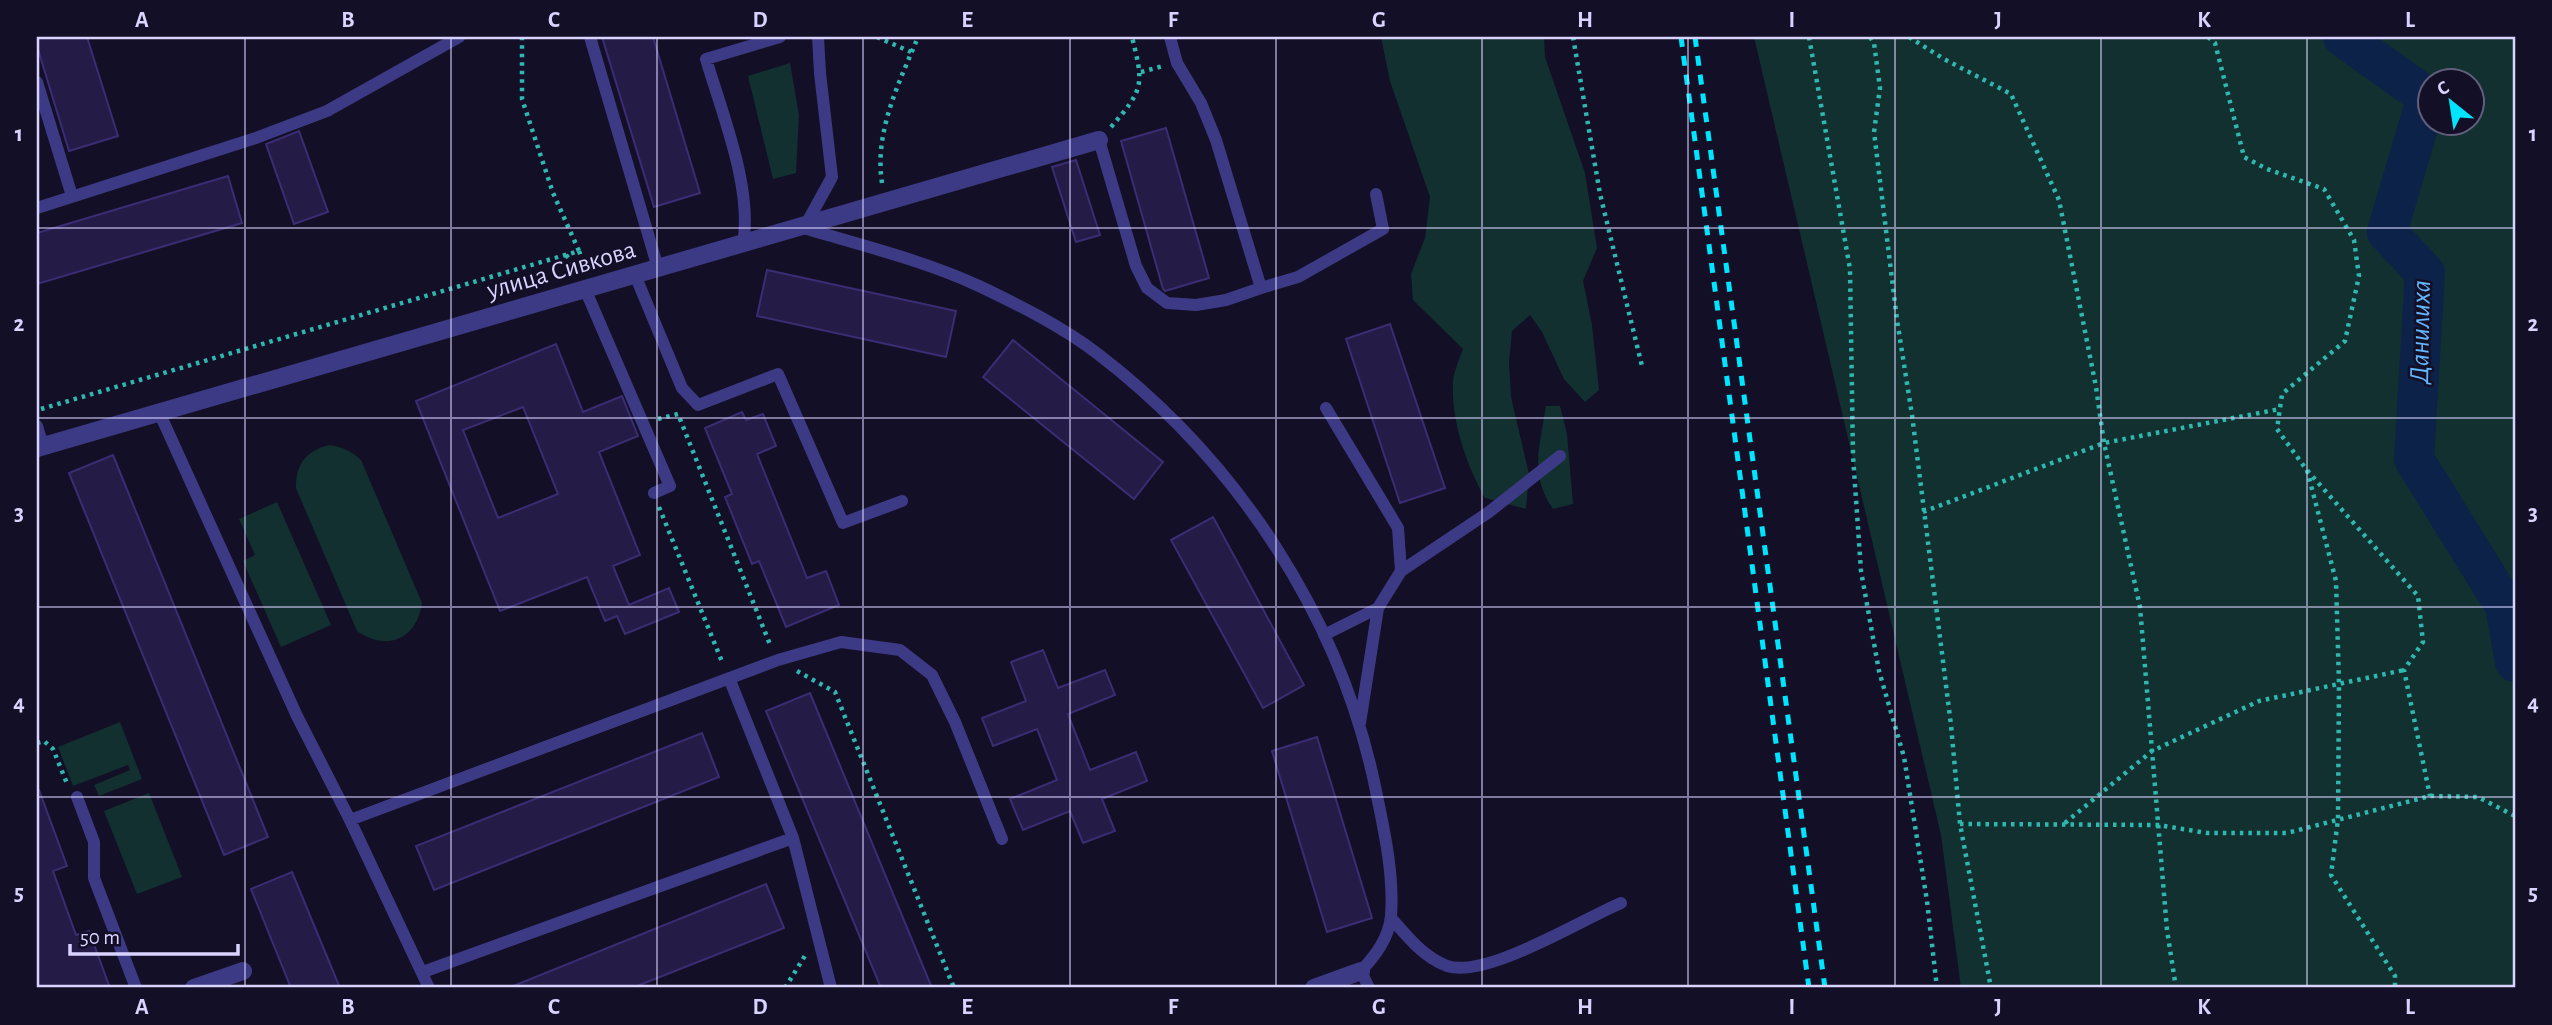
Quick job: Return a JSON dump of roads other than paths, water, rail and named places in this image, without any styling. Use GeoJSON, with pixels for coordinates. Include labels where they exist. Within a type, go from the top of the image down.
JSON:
{"type":"FeatureCollection","features":[{"type":"Feature","properties":{"kind":"street","name":"улица Сивкова"},"geometry":{"type":"LineString","coordinates":[[40,447],[804,228],[1099,140]]}},
{"type":"Feature","properties":{"kind":"street"},"geometry":{"type":"LineString","coordinates":[[194,988],[243,971]]}},
{"type":"Feature","properties":{"kind":"street"},"geometry":{"type":"LineString","coordinates":[[1314,988],[1361,971]]}},
{"type":"Feature","properties":{"kind":"lane"},"geometry":{"type":"LineString","coordinates":[[37,208],[256,138],[327,111],[459,37]]}},
{"type":"Feature","properties":{"kind":"lane"},"geometry":{"type":"LineString","coordinates":[[590,37],[658,268]]}},
{"type":"Feature","properties":{"kind":"lane"},"geometry":{"type":"LineString","coordinates":[[743,244],[746,226],[744,192],[706,59],[780,37]]}},
{"type":"Feature","properties":{"kind":"lane"},"geometry":{"type":"LineString","coordinates":[[818,37],[832,177],[804,228],[886,251],[979,286],[1040,317],[1098,353],[1166,413],[1227,477],[1293,575],[1324,635],[1359,726],[1384,830],[1391,918],[1379,948],[1361,971],[1368,988]]}},
{"type":"Feature","properties":{"kind":"lane"},"geometry":{"type":"LineString","coordinates":[[1170,37],[1177,63],[1200,103],[1216,140],[1261,288]]}},
{"type":"Feature","properties":{"kind":"lane"},"geometry":{"type":"LineString","coordinates":[[37,82],[72,196]]}},
{"type":"Feature","properties":{"kind":"lane"},"geometry":{"type":"LineString","coordinates":[[1099,140],[1136,266],[1147,288],[1167,303],[1196,305],[1226,300],[1298,277],[1383,229],[1376,194]]}},
{"type":"Feature","properties":{"kind":"lane"},"geometry":{"type":"LineString","coordinates":[[635,275],[682,388],[698,405],[778,374],[844,523],[902,501]]}},
{"type":"Feature","properties":{"kind":"lane"},"geometry":{"type":"LineString","coordinates":[[585,289],[670,486],[654,493]]}},
{"type":"Feature","properties":{"kind":"lane"},"geometry":{"type":"LineString","coordinates":[[1326,408],[1398,528],[1401,571]]}},
{"type":"Feature","properties":{"kind":"lane"},"geometry":{"type":"LineString","coordinates":[[159,412],[297,716],[350,820],[429,988]]}},
{"type":"Feature","properties":{"kind":"lane"},"geometry":{"type":"LineString","coordinates":[[37,426],[40,447]]}},
{"type":"Feature","properties":{"kind":"lane"},"geometry":{"type":"LineString","coordinates":[[1359,726],[1378,608],[1401,571],[1489,512],[1560,456]]}},
{"type":"Feature","properties":{"kind":"lane"},"geometry":{"type":"LineString","coordinates":[[1324,635],[1378,608]]}},
{"type":"Feature","properties":{"kind":"lane"},"geometry":{"type":"LineString","coordinates":[[350,820],[778,660],[841,642],[900,650],[932,675],[955,722],[1002,839]]}},
{"type":"Feature","properties":{"kind":"lane"},"geometry":{"type":"LineString","coordinates":[[729,678],[793,838],[831,988]]}},
{"type":"Feature","properties":{"kind":"lane"},"geometry":{"type":"LineString","coordinates":[[77,797],[94,842],[94,878],[136,988]]}},
{"type":"Feature","properties":{"kind":"lane"},"geometry":{"type":"LineString","coordinates":[[422,972],[793,838]]}},
{"type":"Feature","properties":{"kind":"lane"},"geometry":{"type":"LineString","coordinates":[[1391,918],[1417,947],[1431,957],[1450,967],[1466,969],[1494,963],[1621,903]]}},
{"type":"Feature","properties":{"kind":"waterway","name":"Данилиха"},"geometry":{"type":"LineString","coordinates":[[2343,37],[2427,97],[2387,232],[2425,273],[2414,459],[2505,606],[2515,662]]}},
{"type":"Feature","properties":{"kind":"railway"},"geometry":{"type":"LineString","coordinates":[[1681,37],[1809,988]]}},
{"type":"Feature","properties":{"kind":"railway"},"geometry":{"type":"LineString","coordinates":[[1695,37],[1825,988]]}}]}
